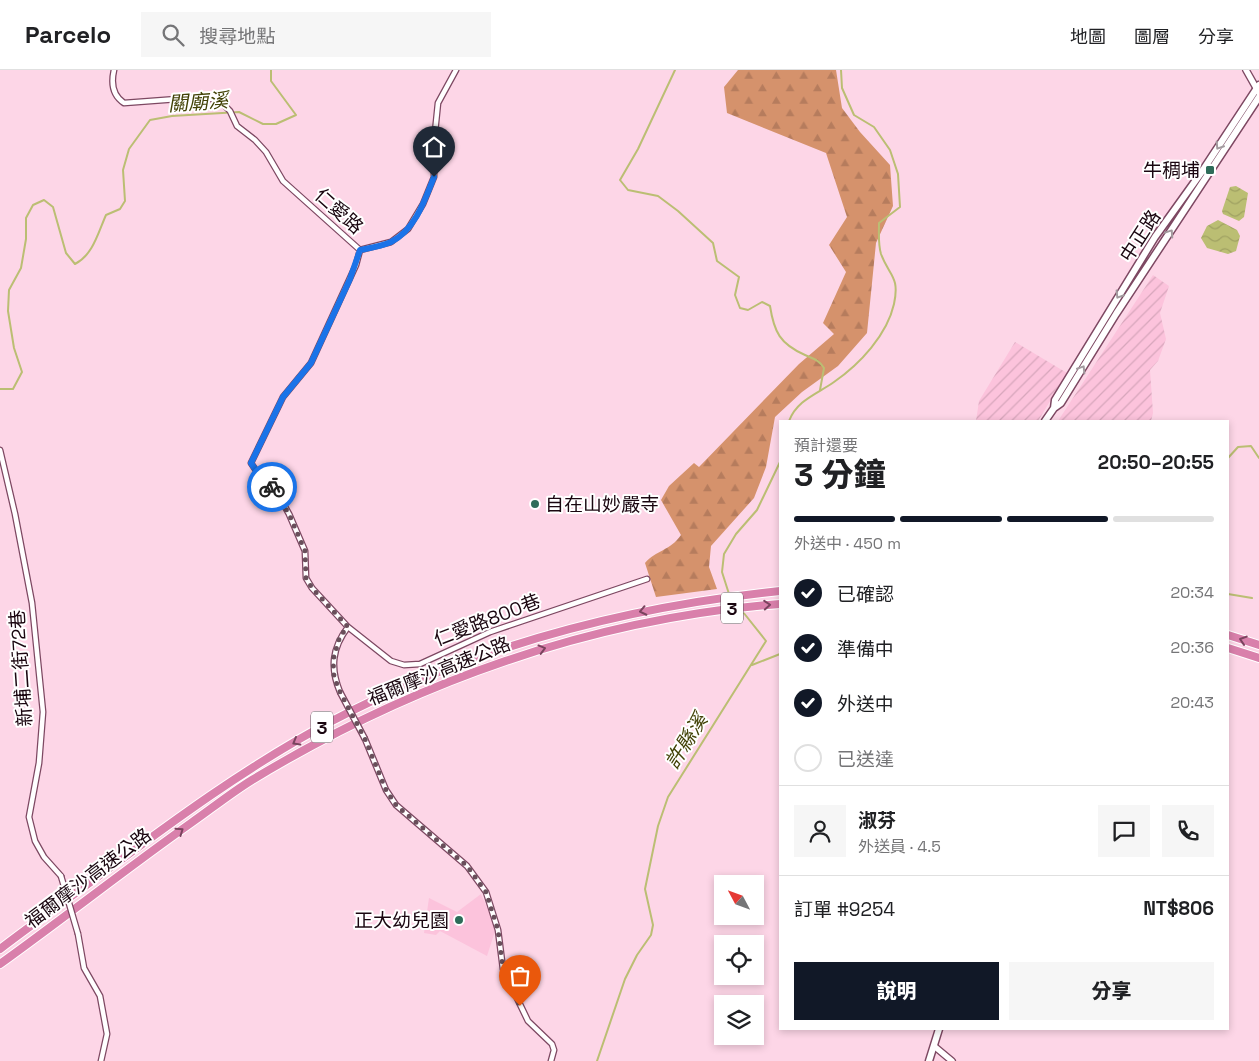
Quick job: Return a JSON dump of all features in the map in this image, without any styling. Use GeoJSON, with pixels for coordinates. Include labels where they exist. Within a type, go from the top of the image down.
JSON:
{"type":"FeatureCollection","features":[{"type":"Feature","properties":{"kind":"highway","name":"福爾摩沙高速公路"},"geometry":{"type":"LineString","coordinates":[[0,949],[174,820],[243,773],[332,721],[403,687],[497,651],[593,623],[691,602],[779,592]]}},
{"type":"Feature","properties":{"kind":"highway","name":"福爾摩沙高速公路"},"geometry":{"type":"LineString","coordinates":[[0,964],[107,882],[250,781],[344,728],[430,688],[535,650],[627,627],[732,608],[779,604]]}},
{"type":"Feature","properties":{"kind":"highway"},"geometry":{"type":"LineString","coordinates":[[1229,635],[1259,645]]}},
{"type":"Feature","properties":{"kind":"highway"},"geometry":{"type":"LineString","coordinates":[[1229,648],[1259,658]]}},
{"type":"Feature","properties":{"kind":"main road","name":"中正路"},"geometry":{"type":"LineString","coordinates":[[1054,408],[1055,400],[1155,237],[1258,89]]}},
{"type":"Feature","properties":{"kind":"main road","name":"中正路"},"geometry":{"type":"LineString","coordinates":[[1046,420],[1054,408],[1061,403],[1116,314],[1259,98]]}},
{"type":"Feature","properties":{"kind":"main road"},"geometry":{"type":"LineString","coordinates":[[930,1061],[939,1030]]}},
{"type":"Feature","properties":{"kind":"street","name":"仁愛路"},"geometry":{"type":"LineString","coordinates":[[114,70],[114,91],[117,98],[124,103],[162,98],[214,99],[230,112],[236,126],[255,140],[266,152],[283,181],[360,250],[353,272],[311,363],[283,397],[251,463],[261,478],[279,496],[289,514],[305,551],[306,578],[312,588],[348,627]]}},
{"type":"Feature","properties":{"kind":"street"},"geometry":{"type":"LineString","coordinates":[[360,250],[391,242],[408,229],[423,204],[434,177],[434,142],[438,103],[456,70]]}},
{"type":"Feature","properties":{"kind":"street"},"geometry":{"type":"LineString","coordinates":[[1246,70],[1258,89]]}},
{"type":"Feature","properties":{"kind":"street","name":"新埔二街72巷"},"geometry":{"type":"LineString","coordinates":[[0,450],[15,514],[32,603],[43,712],[39,763],[29,817],[40,849],[61,876],[78,934],[84,968],[100,996],[107,1034],[101,1061]]}},
{"type":"Feature","properties":{"kind":"street","name":"仁愛路800巷"},"geometry":{"type":"LineString","coordinates":[[348,627],[391,661],[404,665],[420,664],[490,632],[647,579]]}},
{"type":"Feature","properties":{"kind":"street"},"geometry":{"type":"LineString","coordinates":[[348,627],[338,642],[333,660],[334,677],[340,692],[365,739],[386,790],[396,805],[462,861],[486,892],[498,930],[503,969],[528,1021],[552,1044],[554,1050],[551,1061]]}},
{"type":"Feature","properties":{"kind":"street"},"geometry":{"type":"LineString","coordinates":[[934,1046],[952,1061]]}},
{"type":"Feature","properties":{"kind":"shaded area"},"geometry":{"type":"Polygon","coordinates":[[[1153,275],[1169,286],[1160,313],[1166,339],[1158,361],[1150,370],[1153,413],[1151,420],[1059,420],[1153,275]]]}},
{"type":"Feature","properties":{"kind":"shaded area"},"geometry":{"type":"Polygon","coordinates":[[[1015,342],[1067,373],[1039,420],[976,420],[979,401],[1015,342]]]}},
{"type":"Feature","properties":{"kind":"shaded area","name":"正大幼兒園"},"geometry":{"type":"Polygon","coordinates":[[[481,894],[496,928],[487,956],[440,931],[436,935],[424,933],[429,898],[457,912],[481,894]]]}},
{"type":"Feature","properties":{"kind":"green space"},"geometry":{"type":"Polygon","coordinates":[[[738,70],[836,70],[842,108],[860,132],[890,165],[893,206],[876,243],[867,333],[838,366],[802,392],[775,417],[766,467],[754,498],[711,546],[709,567],[717,589],[656,597],[645,563],[672,544],[681,535],[661,500],[669,486],[694,463],[699,467],[799,364],[834,334],[823,323],[846,272],[829,245],[847,217],[826,153],[727,113],[724,87],[738,70]]]}},
{"type":"Feature","properties":{"kind":"water"},"geometry":{"type":"Polygon","coordinates":[[[1236,186],[1248,193],[1244,217],[1239,221],[1223,214],[1222,211],[1230,187],[1236,186]]]}},
{"type":"Feature","properties":{"kind":"water"},"geometry":{"type":"Polygon","coordinates":[[[1218,220],[1237,230],[1240,236],[1236,251],[1228,254],[1207,248],[1201,238],[1207,226],[1218,220]]]}},
{"type":"Feature","properties":{"kind":"waterway","name":"關廟溪"},"geometry":{"type":"LineString","coordinates":[[0,389],[13,389],[22,372],[14,348],[8,311],[9,290],[21,268],[26,239],[26,218],[33,205],[44,200],[53,207],[66,253],[75,264],[91,249],[106,215],[120,209],[125,201],[123,170],[129,149],[150,120],[172,116],[239,112],[263,124],[276,124],[296,115],[271,81],[271,70]]}},
{"type":"Feature","properties":{"kind":"waterway"},"geometry":{"type":"LineString","coordinates":[[675,70],[638,149],[620,180],[628,190],[658,196],[678,211],[713,243],[717,261],[739,277],[735,295],[740,308],[748,310],[762,302],[770,306],[776,330],[784,342],[796,351],[818,361],[824,368],[820,390]]}},
{"type":"Feature","properties":{"kind":"waterway","name":"許縣溪"},"geometry":{"type":"LineString","coordinates":[[790,420],[802,403],[844,375],[863,358],[879,338],[894,304],[896,287],[881,254],[879,223],[900,207],[898,174],[890,150],[874,127],[854,115],[842,88],[841,70]]}},
{"type":"Feature","properties":{"kind":"waterway"},"geometry":{"type":"LineString","coordinates":[[1229,457],[1238,447],[1251,446],[1259,458]]}},
{"type":"Feature","properties":{"kind":"waterway","name":"許縣溪"},"geometry":{"type":"LineString","coordinates":[[729,594],[722,572],[724,554],[736,534],[757,510],[779,464]]}},
{"type":"Feature","properties":{"kind":"waterway"},"geometry":{"type":"LineString","coordinates":[[1229,594],[1252,598]]}},
{"type":"Feature","properties":{"kind":"waterway","name":"許縣溪"},"geometry":{"type":"LineString","coordinates":[[597,1061],[625,979],[637,955],[651,935],[653,925],[645,889],[658,826],[668,797],[766,641],[743,612]]}},
{"type":"Feature","properties":{"kind":"waterway"},"geometry":{"type":"LineString","coordinates":[[752,665],[779,654]]}},
{"type":"Feature","properties":{"kind":"way so far"},"geometry":{"type":"LineString","coordinates":[[272,487],[289,514],[305,551],[304,570],[306,578],[312,588],[340,616],[348,627],[340,636],[336,647],[333,660],[334,677],[365,739],[386,790],[396,805],[452,851],[467,866],[486,892],[498,930],[503,969],[520,1006]]}},
{"type":"Feature","properties":{"kind":"place","name":"牛稠埔"},"geometry":{"type":"Point","coordinates":[1210,170]}},
{"type":"Feature","properties":{"kind":"place","name":"自在山妙嚴寺"},"geometry":{"type":"Point","coordinates":[535,504]}},
{"type":"Feature","properties":{"kind":"place","name":"正大幼兒園"},"geometry":{"type":"Point","coordinates":[459,920]}},
{"type":"Feature","properties":{"kind":"route"},"geometry":{"type":"LineString","coordinates":[[272,487],[261,478],[251,463],[267,426],[276,413],[283,397],[304,374],[311,363],[350,279],[360,250],[391,242],[408,229],[423,204],[434,177]]}}]}
